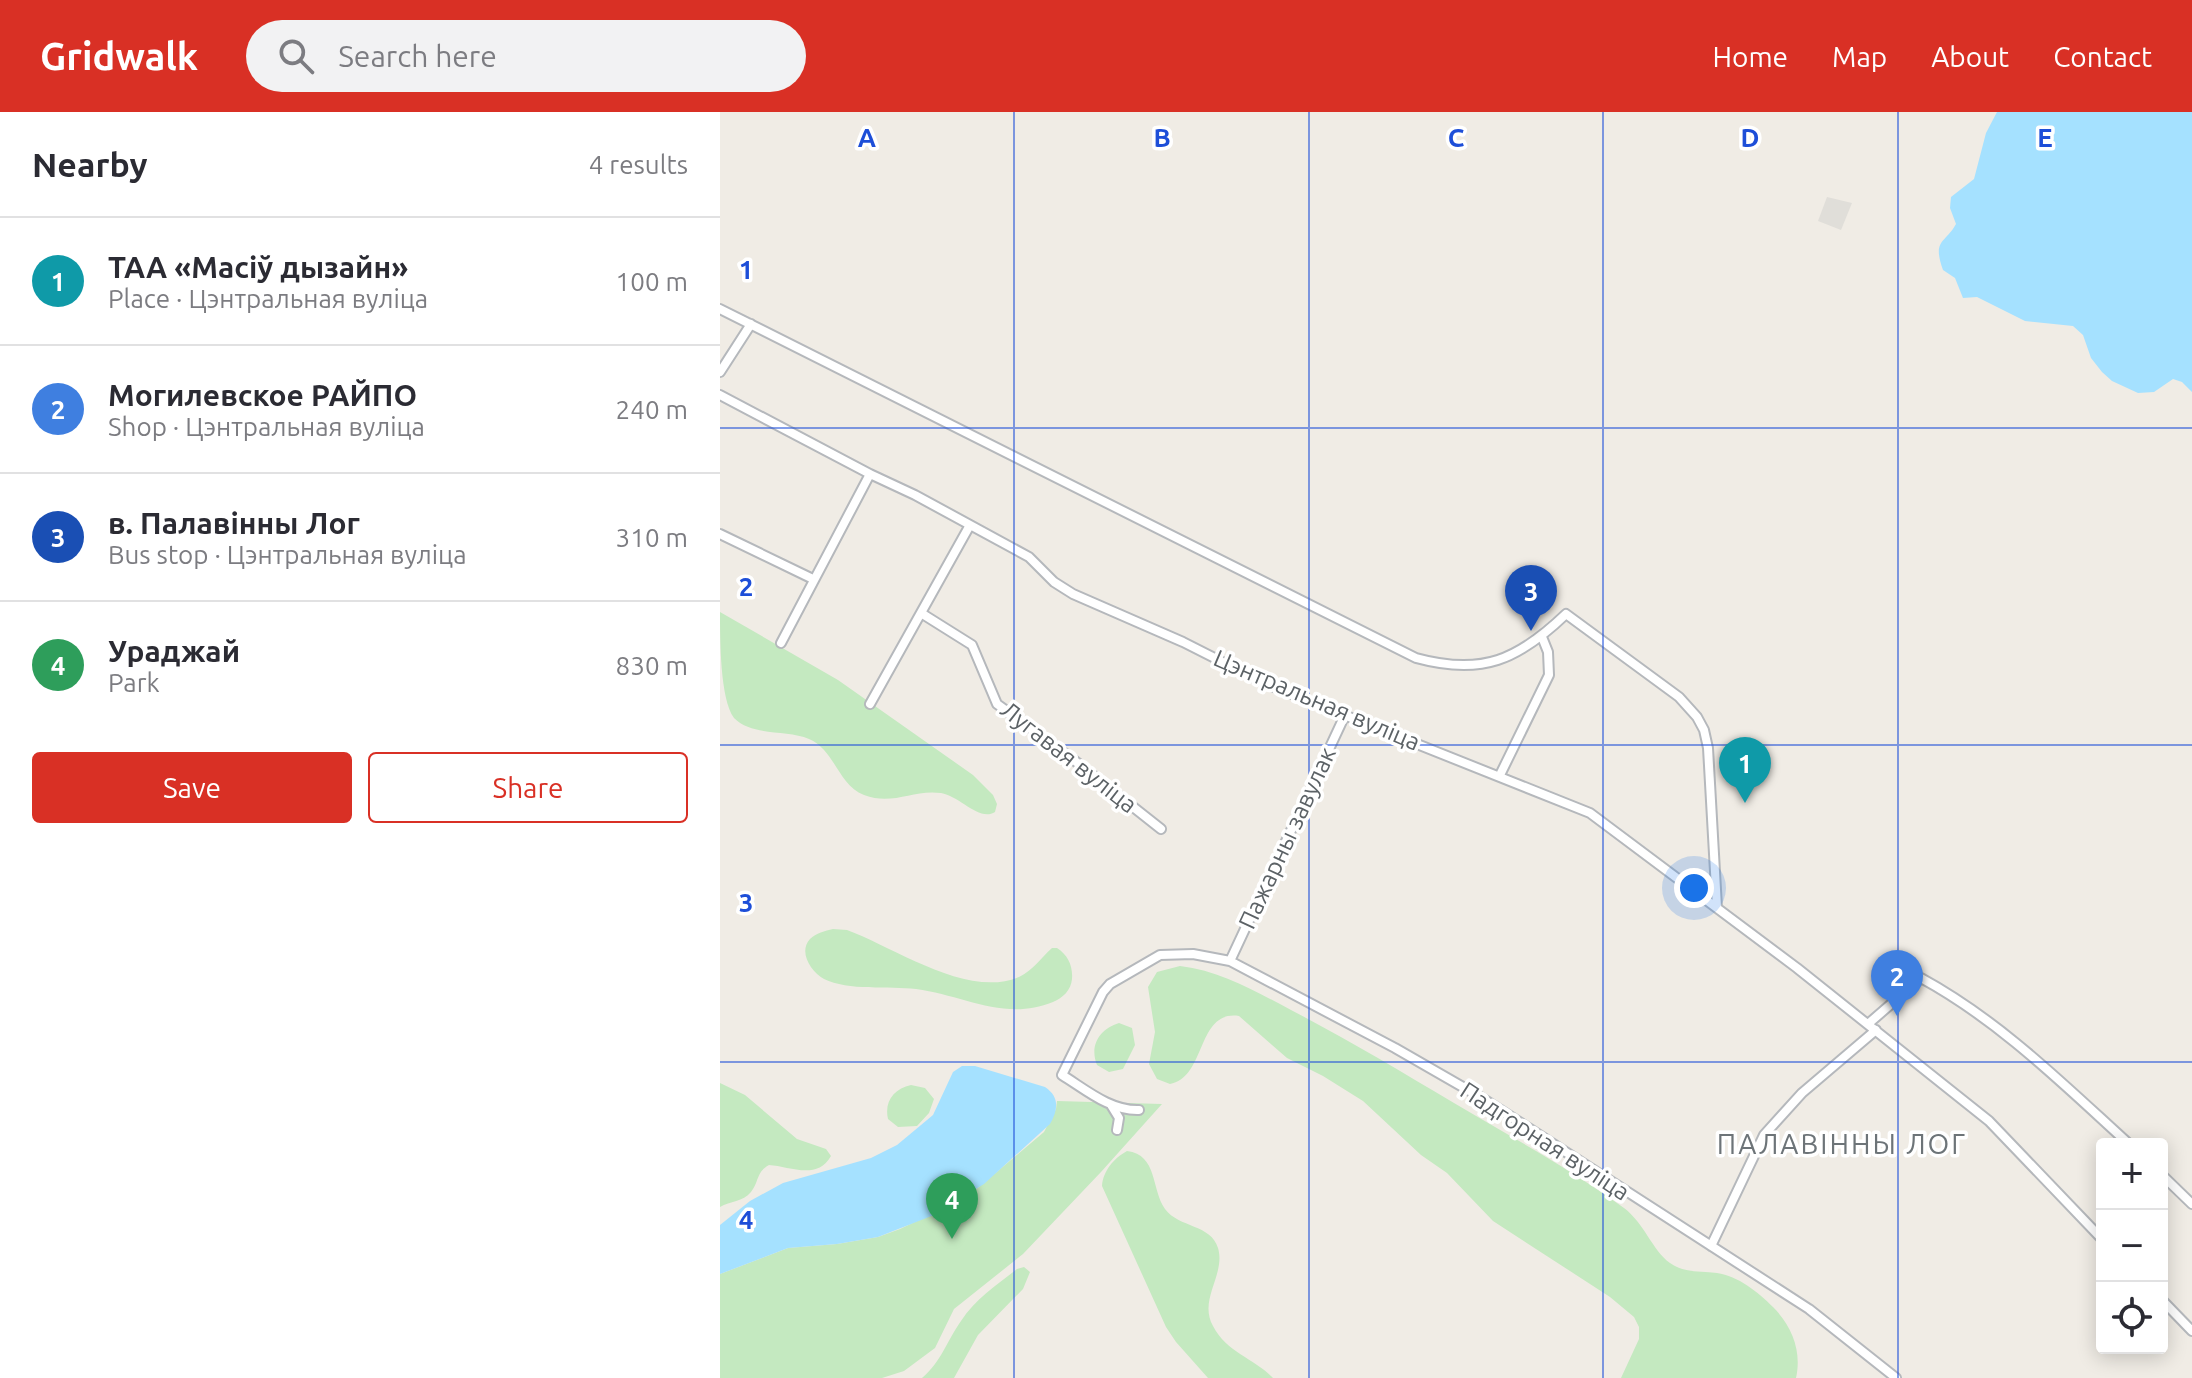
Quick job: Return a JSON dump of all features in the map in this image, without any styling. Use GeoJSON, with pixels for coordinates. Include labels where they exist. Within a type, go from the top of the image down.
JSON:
{"type":"FeatureCollection","features":[{"type":"Feature","properties":{"kind":"street"},"geometry":{"type":"LineString","coordinates":[[720,309],[1416,658],[1448,665],[1478,665],[1502,660],[1542,637],[1566,614],[1667,686],[1697,717],[1704,730],[1708,748],[1717,907]]}},
{"type":"Feature","properties":{"kind":"street"},"geometry":{"type":"LineString","coordinates":[[720,372],[751,324]]}},
{"type":"Feature","properties":{"kind":"street","name":"Цэнтральная вуліца"},"geometry":{"type":"LineString","coordinates":[[720,395],[1029,557],[1054,582],[1073,594],[1183,642],[1264,683],[1590,813],[1717,907],[1989,1121],[2096,1233]]}},
{"type":"Feature","properties":{"kind":"street"},"geometry":{"type":"LineString","coordinates":[[781,643],[870,474]]}},
{"type":"Feature","properties":{"kind":"street"},"geometry":{"type":"LineString","coordinates":[[870,704],[970,525]]}},
{"type":"Feature","properties":{"kind":"street"},"geometry":{"type":"LineString","coordinates":[[720,534],[813,579]]}},
{"type":"Feature","properties":{"kind":"street","name":"Лугавая вуліца"},"geometry":{"type":"LineString","coordinates":[[921,613],[972,645],[997,704],[1161,829]]}},
{"type":"Feature","properties":{"kind":"street"},"geometry":{"type":"LineString","coordinates":[[1500,775],[1549,675],[1548,652],[1542,637]]}},
{"type":"Feature","properties":{"kind":"street","name":"Пажарны завулак"},"geometry":{"type":"LineString","coordinates":[[1230,961],[1345,715]]}},
{"type":"Feature","properties":{"kind":"street","name":"Падгорная вуліца"},"geometry":{"type":"LineString","coordinates":[[1111,1104],[1062,1075],[1110,984],[1160,955],[1193,954],[1230,961],[1482,1098],[1809,1309],[1896,1378]]}},
{"type":"Feature","properties":{"kind":"street"},"geometry":{"type":"LineString","coordinates":[[1711,1246],[1764,1135],[1802,1093],[1921,978],[1957,998],[2029,1052],[2122,1138]]}},
{"type":"Feature","properties":{"kind":"street"},"geometry":{"type":"LineString","coordinates":[[1111,1104],[1124,1110],[1139,1110]]}},
{"type":"Feature","properties":{"kind":"street"},"geometry":{"type":"LineString","coordinates":[[1111,1104],[1119,1118],[1117,1130]]}},
{"type":"Feature","properties":{"kind":"street"},"geometry":{"type":"LineString","coordinates":[[2168,1181],[2192,1204]]}},
{"type":"Feature","properties":{"kind":"street"},"geometry":{"type":"LineString","coordinates":[[2168,1306],[2192,1331]]}},
{"type":"Feature","properties":{"kind":"shaded area"},"geometry":{"type":"Polygon","coordinates":[[[1827,197],[1852,203],[1841,230],[1818,221],[1827,197]]]}},
{"type":"Feature","properties":{"kind":"green space"},"geometry":{"type":"Polygon","coordinates":[[[720,612],[838,680],[973,775],[993,795],[997,804],[995,812],[982,814],[941,793],[884,799],[864,795],[848,784],[818,744],[800,736],[742,724],[734,718],[726,697],[720,612]]]}},
{"type":"Feature","properties":{"kind":"green space"},"geometry":{"type":"Polygon","coordinates":[[[833,929],[847,930],[931,968],[977,981],[999,982],[1019,977],[1052,948],[1057,948],[1069,961],[1071,983],[1066,993],[1057,1000],[1018,1009],[984,1005],[916,989],[834,983],[815,972],[805,950],[812,937],[833,929]]]}},
{"type":"Feature","properties":{"kind":"green space"},"geometry":{"type":"Polygon","coordinates":[[[1180,966],[1224,977],[1264,996],[1373,1055],[1562,1167],[1624,1208],[1664,1258],[1675,1266],[1725,1275],[1747,1286],[1773,1307],[1790,1331],[1798,1358],[1796,1378],[1621,1378],[1639,1339],[1639,1327],[1634,1317],[1610,1297],[1493,1221],[1447,1173],[1421,1155],[1363,1101],[1287,1058],[1239,1016],[1225,1017],[1215,1023],[1182,1079],[1170,1084],[1157,1079],[1149,1064],[1155,1032],[1148,987],[1157,972],[1180,966]]]}},
{"type":"Feature","properties":{"kind":"green space"},"geometry":{"type":"Polygon","coordinates":[[[1119,1023],[1132,1028],[1135,1045],[1123,1069],[1109,1072],[1097,1065],[1095,1045],[1106,1029],[1119,1023]]]}},
{"type":"Feature","properties":{"kind":"green space"},"geometry":{"type":"Polygon","coordinates":[[[720,1083],[745,1095],[797,1139],[826,1149],[831,1156],[825,1164],[811,1170],[769,1165],[748,1195],[720,1207],[720,1083]]]}},
{"type":"Feature","properties":{"kind":"green space"},"geometry":{"type":"Polygon","coordinates":[[[911,1085],[925,1088],[934,1099],[929,1113],[917,1126],[898,1127],[888,1119],[889,1101],[900,1089],[911,1085]]]}},
{"type":"Feature","properties":{"kind":"green space"},"geometry":{"type":"Polygon","coordinates":[[[1057,1101],[1162,1104],[1023,1254],[954,1309],[935,1348],[904,1371],[882,1378],[720,1378],[720,1274],[788,1248],[878,1237],[967,1197],[1044,1132],[1057,1101]]]}},
{"type":"Feature","properties":{"kind":"green space"},"geometry":{"type":"Polygon","coordinates":[[[1127,1151],[1137,1154],[1149,1166],[1165,1209],[1214,1240],[1219,1258],[1209,1306],[1213,1326],[1226,1343],[1273,1378],[1208,1378],[1166,1327],[1102,1186],[1110,1166],[1127,1151]]]}},
{"type":"Feature","properties":{"kind":"green space"},"geometry":{"type":"Polygon","coordinates":[[[1024,1267],[1030,1272],[1023,1289],[978,1335],[954,1378],[922,1378],[973,1306],[1017,1269],[1024,1267]]]}},
{"type":"Feature","properties":{"kind":"water"},"geometry":{"type":"Polygon","coordinates":[[[1997,112],[2192,112],[2192,392],[2182,382],[2173,379],[2154,392],[2138,393],[2112,381],[2091,358],[2083,335],[2073,326],[2025,321],[1977,297],[1963,298],[1955,278],[1943,270],[1939,247],[1956,224],[1950,208],[1951,197],[1974,179],[1986,133],[1997,112]]]}},
{"type":"Feature","properties":{"kind":"water"},"geometry":{"type":"Polygon","coordinates":[[[962,1066],[975,1066],[1045,1087],[1056,1104],[1050,1124],[984,1184],[934,1215],[878,1237],[788,1248],[720,1274],[720,1225],[750,1201],[783,1183],[871,1158],[897,1145],[933,1115],[953,1072],[962,1066]]]}},
{"type":"Feature","properties":{"kind":"place","name":"в. Палавінны Лог"},"geometry":{"type":"Point","coordinates":[1531,631]}},
{"type":"Feature","properties":{"kind":"place","name":"ТАА «Масіў дызайн»"},"geometry":{"type":"Point","coordinates":[1745,803]}},
{"type":"Feature","properties":{"kind":"place","name":"Могилевское РАЙПО"},"geometry":{"type":"Point","coordinates":[1897,1016]}},
{"type":"Feature","properties":{"kind":"place","name":"Ураджай"},"geometry":{"type":"Point","coordinates":[952,1239]}},
{"type":"Feature","properties":{"kind":"district","name":"ПАЛАВІННЫ ЛОГ"},"geometry":{"type":"Point","coordinates":[1842,1143]}}]}
